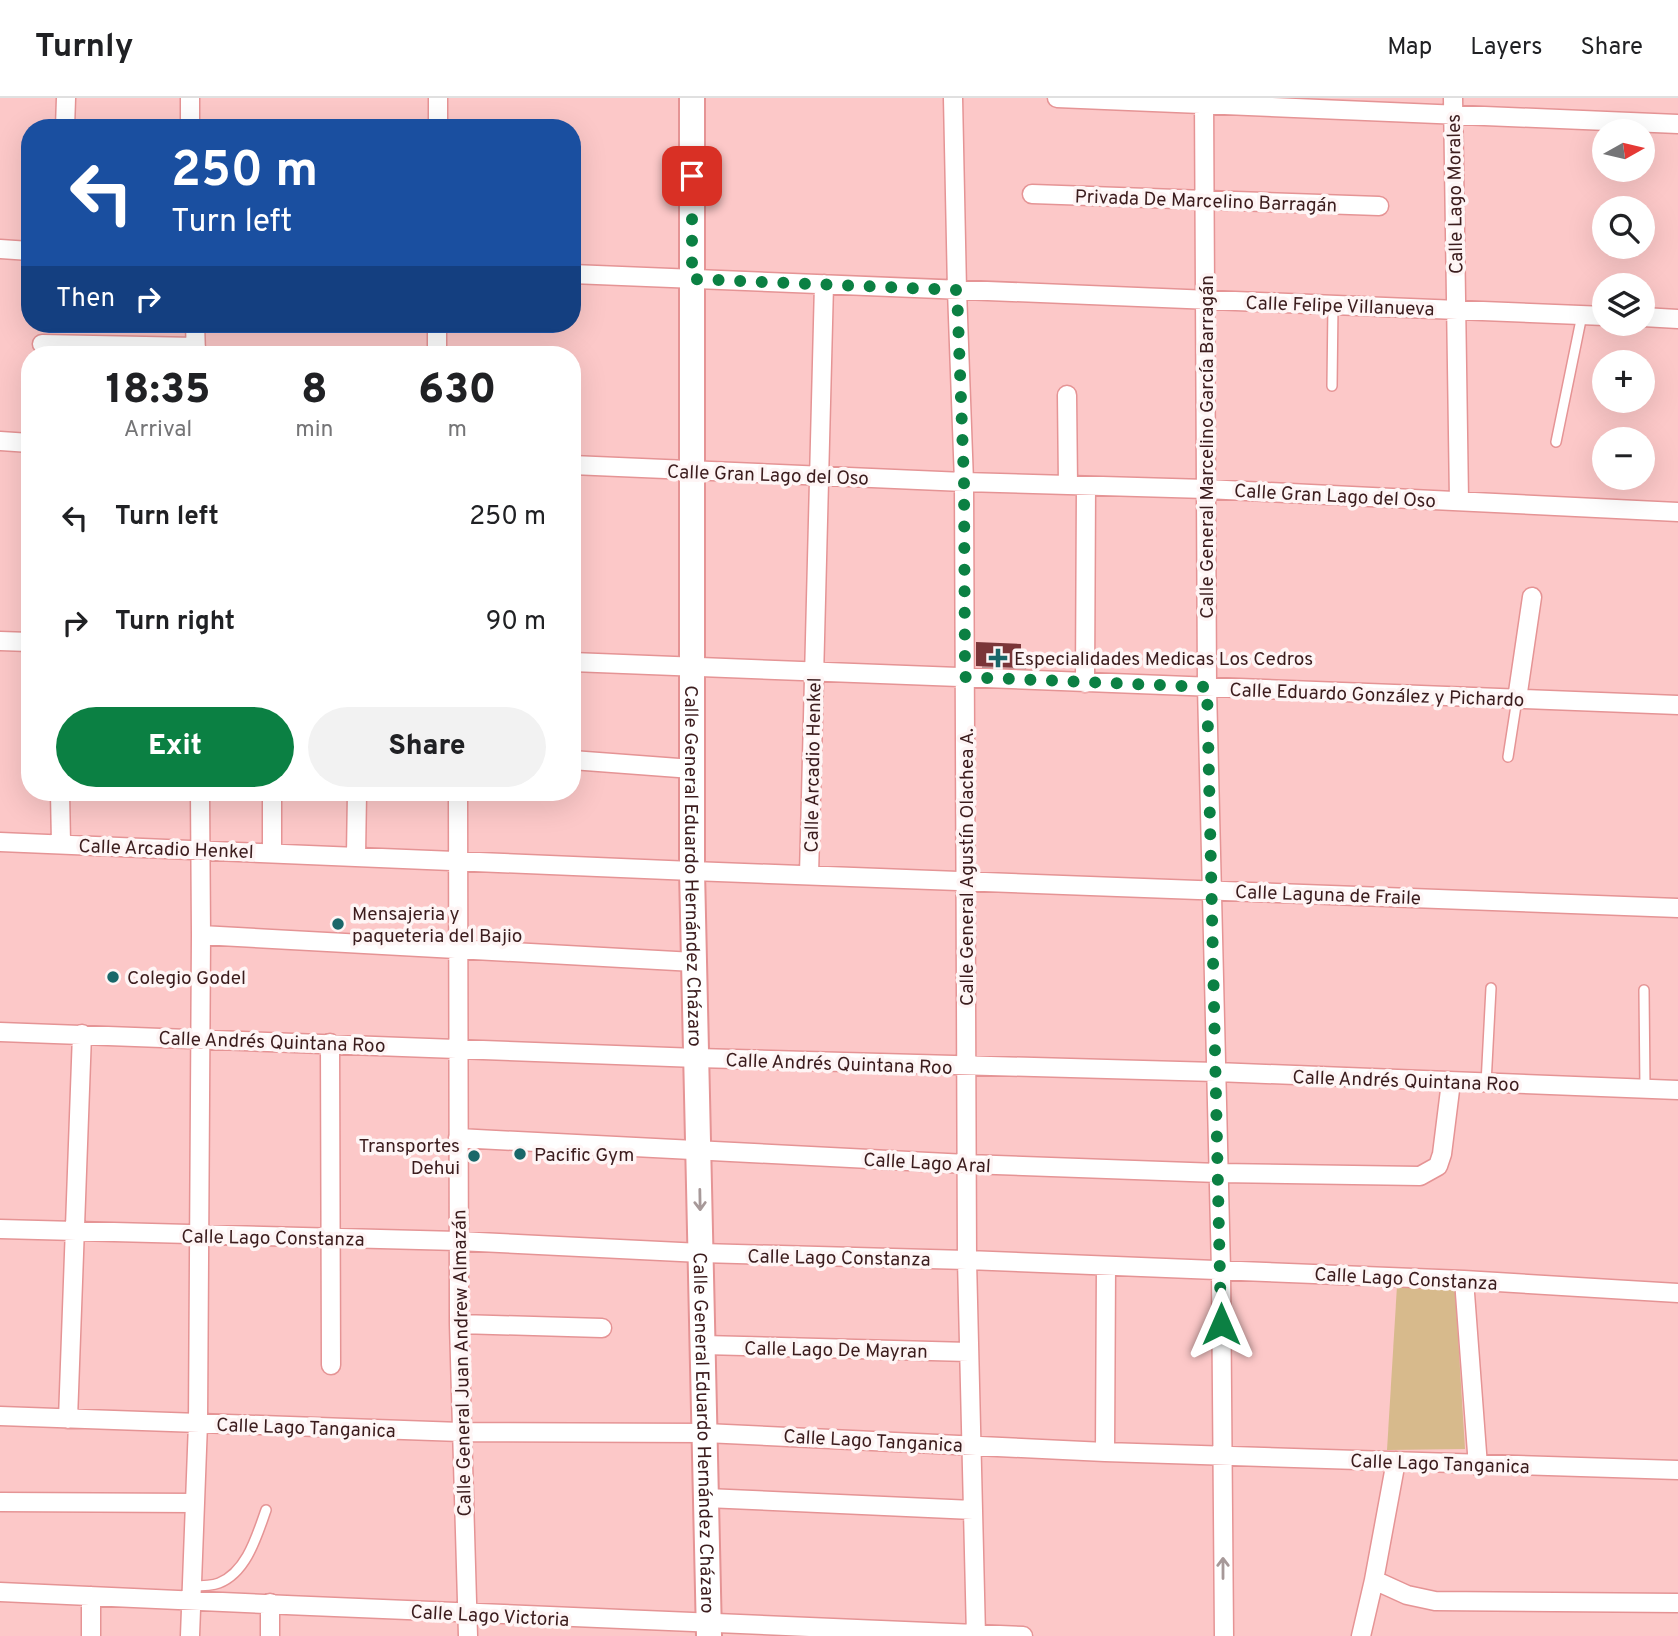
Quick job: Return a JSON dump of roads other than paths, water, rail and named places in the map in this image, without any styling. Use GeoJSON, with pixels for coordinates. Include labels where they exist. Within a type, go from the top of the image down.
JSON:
{"type":"FeatureCollection","features":[{"type":"Feature","properties":{"kind":"main road","name":"Calle General Eduardo Hernández Cházaro"},"geometry":{"type":"LineString","coordinates":[[692,98],[692,871],[709,1630]]}},
{"type":"Feature","properties":{"kind":"street"},"geometry":{"type":"LineString","coordinates":[[65,119],[66,98]]}},
{"type":"Feature","properties":{"kind":"street"},"geometry":{"type":"LineString","coordinates":[[190,98],[190,119]]}},
{"type":"Feature","properties":{"kind":"street"},"geometry":{"type":"LineString","coordinates":[[438,98],[438,119]]}},
{"type":"Feature","properties":{"kind":"street","name":"Calle General Agustín Olachea A."},"geometry":{"type":"LineString","coordinates":[[953,98],[964,482],[967,1260],[976,1635]]}},
{"type":"Feature","properties":{"kind":"street"},"geometry":{"type":"LineString","coordinates":[[1057,98],[1453,106],[1678,124]]}},
{"type":"Feature","properties":{"kind":"street","name":"Calle General Marcelino García Barragán"},"geometry":{"type":"LineString","coordinates":[[1204,101],[1207,687],[1220,1270],[1224,1636]]}},
{"type":"Feature","properties":{"kind":"street","name":"Calle Lago Morales"},"geometry":{"type":"LineString","coordinates":[[1453,106],[1459,500]]}},
{"type":"Feature","properties":{"kind":"street","name":"Privada De Marcelino Barragán"},"geometry":{"type":"LineString","coordinates":[[1032,194],[1379,206]]}},
{"type":"Feature","properties":{"kind":"street"},"geometry":{"type":"LineString","coordinates":[[0,249],[21,250]]}},
{"type":"Feature","properties":{"kind":"street","name":"Calle Felipe Villanueva"},"geometry":{"type":"LineString","coordinates":[[581,274],[1592,315]]}},
{"type":"Feature","properties":{"kind":"street","name":"Calle Arcadio Henkel"},"geometry":{"type":"LineString","coordinates":[[0,842],[809,876],[824,284]]}},
{"type":"Feature","properties":{"kind":"street"},"geometry":{"type":"LineString","coordinates":[[1655,318],[1678,319]]}},
{"type":"Feature","properties":{"kind":"street"},"geometry":{"type":"LineString","coordinates":[[42,344],[86,346]]}},
{"type":"Feature","properties":{"kind":"street"},"geometry":{"type":"LineString","coordinates":[[1067,396],[1077,486],[1085,683]]}},
{"type":"Feature","properties":{"kind":"street"},"geometry":{"type":"LineString","coordinates":[[0,441],[21,442]]}},
{"type":"Feature","properties":{"kind":"street","name":"Calle Gran Lago del Oso"},"geometry":{"type":"LineString","coordinates":[[581,465],[964,482],[1206,489],[1678,512]]}},
{"type":"Feature","properties":{"kind":"street"},"geometry":{"type":"LineString","coordinates":[[1517,699],[1532,597]]}},
{"type":"Feature","properties":{"kind":"street"},"geometry":{"type":"LineString","coordinates":[[0,640],[21,641]]}},
{"type":"Feature","properties":{"kind":"street","name":"Calle Eduardo González y Pichardo"},"geometry":{"type":"LineString","coordinates":[[581,662],[1678,705]]}},
{"type":"Feature","properties":{"kind":"street"},"geometry":{"type":"LineString","coordinates":[[581,761],[692,769]]}},
{"type":"Feature","properties":{"kind":"street","name":"Calle Arcadio Henkel"},"geometry":{"type":"LineString","coordinates":[[60,801],[61,843]]}},
{"type":"Feature","properties":{"kind":"street"},"geometry":{"type":"LineString","coordinates":[[190,1636],[198,1423],[200,801]]}},
{"type":"Feature","properties":{"kind":"street","name":"Calle Arcadio Henkel"},"geometry":{"type":"LineString","coordinates":[[272,801],[272,852]]}},
{"type":"Feature","properties":{"kind":"street"},"geometry":{"type":"LineString","coordinates":[[356,855],[357,801]]}},
{"type":"Feature","properties":{"kind":"street","name":"Calle General Juan Andrew Almazán"},"geometry":{"type":"LineString","coordinates":[[458,801],[458,1324],[468,1636]]}},
{"type":"Feature","properties":{"kind":"street","name":"Calle Laguna de Fraile"},"geometry":{"type":"LineString","coordinates":[[809,876],[1678,908]]}},
{"type":"Feature","properties":{"kind":"street"},"geometry":{"type":"LineString","coordinates":[[201,935],[694,962]]}},
{"type":"Feature","properties":{"kind":"street","name":"Calle Andrés Quintana Roo"},"geometry":{"type":"LineString","coordinates":[[0,1032],[1678,1090]]}},
{"type":"Feature","properties":{"kind":"street"},"geometry":{"type":"LineString","coordinates":[[68,1419],[82,1034]]}},
{"type":"Feature","properties":{"kind":"street"},"geometry":{"type":"LineString","coordinates":[[330,1043],[331,1365]]}},
{"type":"Feature","properties":{"kind":"street","name":"Calle Lago Aral"},"geometry":{"type":"LineString","coordinates":[[458,1138],[967,1164],[1218,1173],[1420,1176],[1438,1166],[1442,1154],[1451,1082]]}},
{"type":"Feature","properties":{"kind":"street","name":"Calle Lago Constanza"},"geometry":{"type":"LineString","coordinates":[[0,1229],[458,1241],[701,1254],[967,1260],[1464,1280],[1678,1293]]}},
{"type":"Feature","properties":{"kind":"street"},"geometry":{"type":"LineString","coordinates":[[1105,1452],[1106,1266]]}},
{"type":"Feature","properties":{"kind":"street"},"geometry":{"type":"LineString","coordinates":[[1464,1280],[1478,1466]]}},
{"type":"Feature","properties":{"kind":"street"},"geometry":{"type":"LineString","coordinates":[[458,1324],[602,1328]]}},
{"type":"Feature","properties":{"kind":"street","name":"Calle Lago De Mayran"},"geometry":{"type":"LineString","coordinates":[[704,1346],[969,1352]]}},
{"type":"Feature","properties":{"kind":"street","name":"Calle Lago Tanganica"},"geometry":{"type":"LineString","coordinates":[[0,1416],[461,1432],[705,1433],[1222,1457],[1678,1470]]}},
{"type":"Feature","properties":{"kind":"street"},"geometry":{"type":"LineString","coordinates":[[1361,1636],[1396,1461]]}},
{"type":"Feature","properties":{"kind":"street"},"geometry":{"type":"LineString","coordinates":[[706,1498],[973,1510]]}},
{"type":"Feature","properties":{"kind":"street"},"geometry":{"type":"LineString","coordinates":[[0,1502],[194,1503]]}},
{"type":"Feature","properties":{"kind":"street"},"geometry":{"type":"LineString","coordinates":[[1374,1580],[1407,1595],[1435,1601],[1678,1603]]}},
{"type":"Feature","properties":{"kind":"street","name":"Calle Lago Victoria"},"geometry":{"type":"LineString","coordinates":[[0,1592],[91,1596],[191,1593],[270,1603],[709,1630],[1023,1636]]}},
{"type":"Feature","properties":{"kind":"street"},"geometry":{"type":"LineString","coordinates":[[90,1636],[91,1596]]}},
{"type":"Feature","properties":{"kind":"street"},"geometry":{"type":"LineString","coordinates":[[270,1603],[270,1636]]}},
{"type":"Feature","properties":{"kind":"lane"},"geometry":{"type":"LineString","coordinates":[[1332,386],[1333,305]]}},
{"type":"Feature","properties":{"kind":"lane"},"geometry":{"type":"LineString","coordinates":[[1556,442],[1582,315]]}},
{"type":"Feature","properties":{"kind":"lane"},"geometry":{"type":"LineString","coordinates":[[1508,757],[1517,699]]}},
{"type":"Feature","properties":{"kind":"lane"},"geometry":{"type":"LineString","coordinates":[[1486,1084],[1491,988]]}},
{"type":"Feature","properties":{"kind":"lane"},"geometry":{"type":"LineString","coordinates":[[1644,990],[1645,1088]]}},
{"type":"Feature","properties":{"kind":"lane"},"geometry":{"type":"LineString","coordinates":[[191,1593],[219,1583],[233,1574],[255,1541],[266,1510]]}},
{"type":"Feature","properties":{"kind":"place","name":"Especialidades Medicas Los Cedros"},"geometry":{"type":"Point","coordinates":[998,658]}},
{"type":"Feature","properties":{"kind":"place","name":"Mensajeria y paqueteria del Bajio"},"geometry":{"type":"Point","coordinates":[338,924]}},
{"type":"Feature","properties":{"kind":"place","name":"Colegio Godel"},"geometry":{"type":"Point","coordinates":[113,977]}},
{"type":"Feature","properties":{"kind":"place","name":"Pacific Gym"},"geometry":{"type":"Point","coordinates":[520,1154]}},
{"type":"Feature","properties":{"kind":"place","name":"Transportes Dehui"},"geometry":{"type":"Point","coordinates":[474,1156]}}]}
